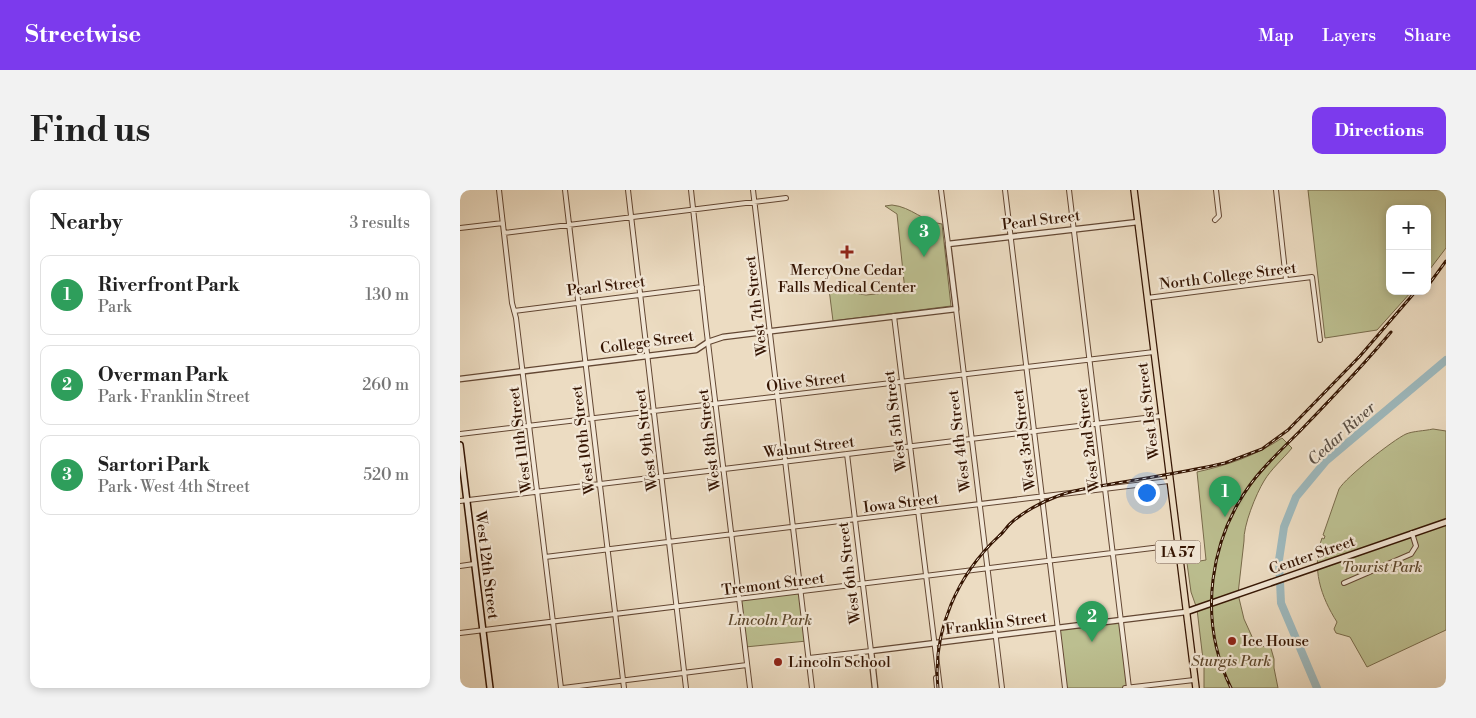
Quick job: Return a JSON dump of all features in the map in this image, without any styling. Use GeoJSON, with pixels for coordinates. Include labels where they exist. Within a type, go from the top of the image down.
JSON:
{"type":"FeatureCollection","features":[{"type":"Feature","properties":{"kind":"main road","name":"West 1st Street"},"geometry":{"type":"LineString","coordinates":[[1134,190],[1196,688]]}},
{"type":"Feature","properties":{"kind":"main road","name":"West 12th Street"},"geometry":{"type":"LineString","coordinates":[[460,445],[490,688]]}},
{"type":"Feature","properties":{"kind":"main road","name":"Center Street"},"geometry":{"type":"LineString","coordinates":[[1186,612],[1446,522]]}},
{"type":"Feature","properties":{"kind":"street","name":"West 11th Street"},"geometry":{"type":"LineString","coordinates":[[499,190],[562,688]]}},
{"type":"Feature","properties":{"kind":"street","name":"West 10th Street"},"geometry":{"type":"LineString","coordinates":[[565,190],[624,688]]}},
{"type":"Feature","properties":{"kind":"street","name":"West 9th Street"},"geometry":{"type":"LineString","coordinates":[[628,190],[686,688]]}},
{"type":"Feature","properties":{"kind":"street","name":"West 8th Street"},"geometry":{"type":"LineString","coordinates":[[691,190],[750,688]]}},
{"type":"Feature","properties":{"kind":"street","name":"West 7th Street"},"geometry":{"type":"LineString","coordinates":[[754,190],[812,688]]}},
{"type":"Feature","properties":{"kind":"street","name":"West 4th Street"},"geometry":{"type":"LineString","coordinates":[[941,190],[1002,688]]}},
{"type":"Feature","properties":{"kind":"street","name":"West 3rd Street"},"geometry":{"type":"LineString","coordinates":[[1005,190],[1065,688]]}},
{"type":"Feature","properties":{"kind":"street","name":"West 2nd Street"},"geometry":{"type":"LineString","coordinates":[[1069,190],[1128,688]]}},
{"type":"Feature","properties":{"kind":"street"},"geometry":{"type":"LineString","coordinates":[[1215,220],[1219,216],[1216,190]]}},
{"type":"Feature","properties":{"kind":"street"},"geometry":{"type":"LineString","coordinates":[[1276,190],[1286,280]]}},
{"type":"Feature","properties":{"kind":"street"},"geometry":{"type":"LineString","coordinates":[[504,233],[786,198]]}},
{"type":"Feature","properties":{"kind":"street","name":"Pearl Street"},"geometry":{"type":"LineString","coordinates":[[948,244],[1138,222]]}},
{"type":"Feature","properties":{"kind":"street"},"geometry":{"type":"LineString","coordinates":[[460,228],[502,223]]}},
{"type":"Feature","properties":{"kind":"street","name":"North College Street"},"geometry":{"type":"LineString","coordinates":[[1147,298],[1312,277],[1320,340]]}},
{"type":"Feature","properties":{"kind":"street","name":"Pearl Street"},"geometry":{"type":"LineString","coordinates":[[514,311],[702,287]]}},
{"type":"Feature","properties":{"kind":"street","name":"College Street"},"geometry":{"type":"LineString","coordinates":[[460,379],[696,350],[708,342],[723,337],[956,309]]}},
{"type":"Feature","properties":{"kind":"street","name":"West 5th Street"},"geometry":{"type":"LineString","coordinates":[[894,316],[938,688]]}},
{"type":"Feature","properties":{"kind":"street","name":"Olive Street"},"geometry":{"type":"LineString","coordinates":[[460,434],[1154,352]]}},
{"type":"Feature","properties":{"kind":"street","name":"Walnut Street"},"geometry":{"type":"LineString","coordinates":[[460,502],[1162,416]]}},
{"type":"Feature","properties":{"kind":"street","name":"West 6th Street"},"geometry":{"type":"LineString","coordinates":[[847,454],[875,688]]}},
{"type":"Feature","properties":{"kind":"street","name":"Iowa Street"},"geometry":{"type":"LineString","coordinates":[[545,557],[1042,498],[1169,481]]}},
{"type":"Feature","properties":{"kind":"street"},"geometry":{"type":"LineString","coordinates":[[1344,582],[1411,554],[1416,546],[1412,533]]}},
{"type":"Feature","properties":{"kind":"street","name":"Tremont Street"},"geometry":{"type":"LineString","coordinates":[[460,633],[1178,545]]}},
{"type":"Feature","properties":{"kind":"street"},"geometry":{"type":"LineString","coordinates":[[460,566],[474,564]]}},
{"type":"Feature","properties":{"kind":"street","name":"Franklin Street"},"geometry":{"type":"LineString","coordinates":[[809,658],[1186,612]]}},
{"type":"Feature","properties":{"kind":"street"},"geometry":{"type":"LineString","coordinates":[[562,688],[747,665]]}},
{"type":"Feature","properties":{"kind":"street"},"geometry":{"type":"LineString","coordinates":[[1128,688],[1194,680]]}},
{"type":"Feature","properties":{"kind":"green space"},"geometry":{"type":"Polygon","coordinates":[[[1308,190],[1446,190],[1446,248],[1431,268],[1431,205],[1386,205],[1386,295],[1408,295],[1377,330],[1325,338],[1308,190]]]}},
{"type":"Feature","properties":{"kind":"green space"},"geometry":{"type":"Polygon","coordinates":[[[885,206],[899,206],[935,223],[942,224],[951,306],[833,321],[829,289],[866,295],[905,291],[897,214],[885,206]]]}},
{"type":"Feature","properties":{"kind":"green space","name":"Tourist Park"},"geometry":{"type":"Polygon","coordinates":[[[1433,429],[1446,431],[1446,630],[1367,667],[1350,637],[1336,633],[1334,629],[1337,622],[1326,603],[1319,582],[1317,560],[1322,538],[1324,539],[1325,536],[1323,535],[1339,489],[1343,483],[1391,443],[1409,433],[1433,429]]]}},
{"type":"Feature","properties":{"kind":"green space","name":"Sturgis Park"},"geometry":{"type":"Polygon","coordinates":[[[1282,438],[1292,448],[1267,477],[1257,494],[1251,510],[1244,535],[1238,594],[1244,619],[1254,641],[1253,644],[1266,647],[1267,644],[1270,645],[1278,688],[1204,688],[1204,668],[1197,609],[1191,592],[1187,563],[1206,560],[1197,472],[1241,459],[1262,450],[1282,438]]]}},
{"type":"Feature","properties":{"kind":"green space","name":"Lincoln Park"},"geometry":{"type":"Polygon","coordinates":[[[801,591],[807,641],[745,647],[739,599],[801,591]]]}},
{"type":"Feature","properties":{"kind":"green space"},"geometry":{"type":"Polygon","coordinates":[[[1121,620],[1129,688],[1065,688],[1058,628],[1121,620]]]}},
{"type":"Feature","properties":{"kind":"waterway","name":"Cedar River"},"geometry":{"type":"LineString","coordinates":[[1317,688],[1281,603],[1279,560],[1284,527],[1296,497],[1326,461],[1446,360]]}},
{"type":"Feature","properties":{"kind":"railway"},"geometry":{"type":"LineString","coordinates":[[1431,282],[1446,261]]}},
{"type":"Feature","properties":{"kind":"railway"},"geometry":{"type":"LineString","coordinates":[[938,688],[939,646],[951,605],[971,568],[984,551],[1012,522],[1040,504],[1070,492],[1225,463],[1262,449],[1288,430],[1360,356],[1413,295]]}},
{"type":"Feature","properties":{"kind":"railway"},"geometry":{"type":"LineString","coordinates":[[1231,688],[1220,662],[1214,634],[1212,606],[1213,579],[1218,551],[1227,525],[1240,500],[1256,477],[1347,382],[1391,332]]}},
{"type":"Feature","properties":{"kind":"place","name":"MercyOne Cedar Falls Medical Center"},"geometry":{"type":"Point","coordinates":[847,252]}},
{"type":"Feature","properties":{"kind":"place","name":"Sartori Park"},"geometry":{"type":"Point","coordinates":[924,257]}},
{"type":"Feature","properties":{"kind":"place","name":"Riverfront Park"},"geometry":{"type":"Point","coordinates":[1225,517]}},
{"type":"Feature","properties":{"kind":"place","name":"Ice House"},"geometry":{"type":"Point","coordinates":[1232,641]}},
{"type":"Feature","properties":{"kind":"place","name":"Overman Park"},"geometry":{"type":"Point","coordinates":[1092,642]}},
{"type":"Feature","properties":{"kind":"place","name":"Lincoln School"},"geometry":{"type":"Point","coordinates":[778,662]}}]}
